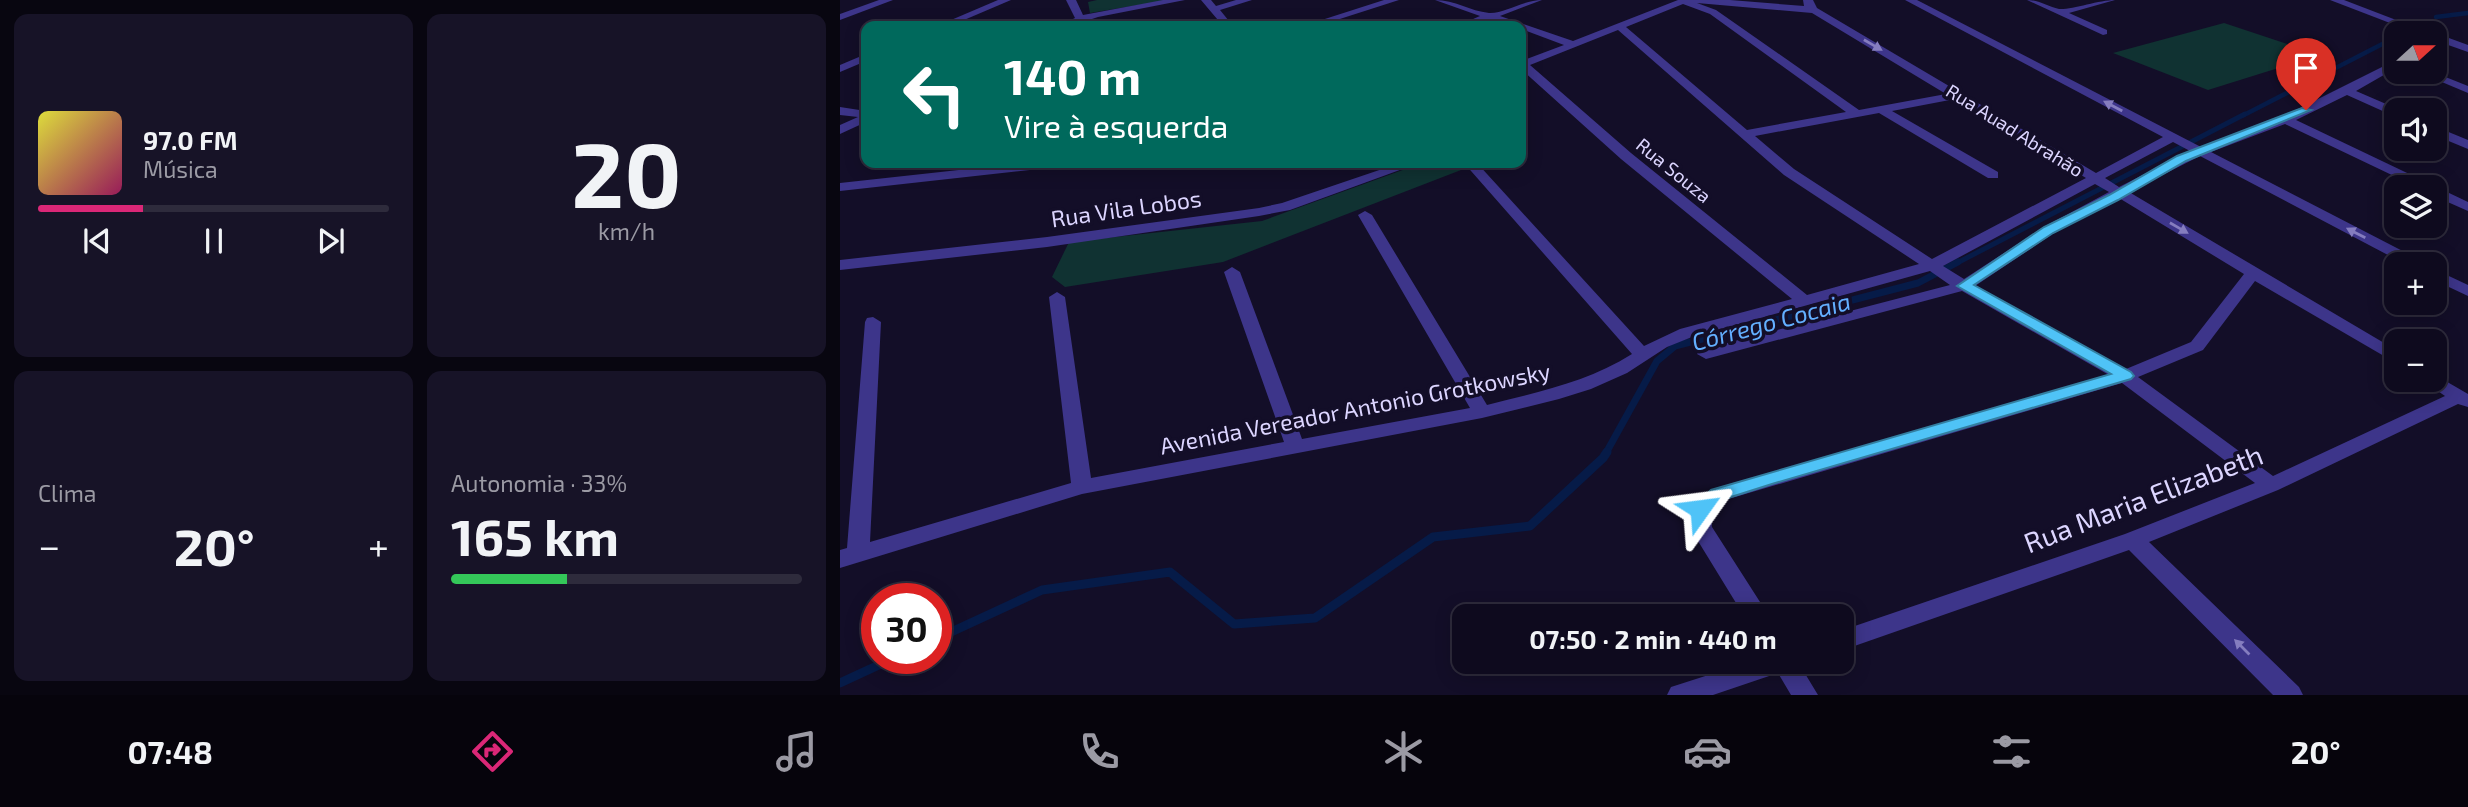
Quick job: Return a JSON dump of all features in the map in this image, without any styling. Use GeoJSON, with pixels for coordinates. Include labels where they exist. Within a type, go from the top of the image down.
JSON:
{"type":"FeatureCollection","features":[{"type":"Feature","properties":{"kind":"street"},"geometry":{"type":"LineString","coordinates":[[840,18],[888,0]]}},
{"type":"Feature","properties":{"kind":"street"},"geometry":{"type":"LineString","coordinates":[[954,21],[1006,0]]}},
{"type":"Feature","properties":{"kind":"street"},"geometry":{"type":"LineString","coordinates":[[1071,0],[1081,21]]}},
{"type":"Feature","properties":{"kind":"street"},"geometry":{"type":"LineString","coordinates":[[1086,21],[1180,0]]}},
{"type":"Feature","properties":{"kind":"street"},"geometry":{"type":"LineString","coordinates":[[1206,0],[1224,21]]}},
{"type":"Feature","properties":{"kind":"street"},"geometry":{"type":"LineString","coordinates":[[1214,9],[1247,0]]}},
{"type":"Feature","properties":{"kind":"street"},"geometry":{"type":"LineString","coordinates":[[1325,21],[1394,0]]}},
{"type":"Feature","properties":{"kind":"street"},"geometry":{"type":"LineString","coordinates":[[1440,0],[1506,21]]}},
{"type":"Feature","properties":{"kind":"street"},"geometry":{"type":"LineString","coordinates":[[1476,21],[1538,0]]}},
{"type":"Feature","properties":{"kind":"street"},"geometry":{"type":"LineString","coordinates":[[1687,0],[1713,12],[1857,114]]}},
{"type":"Feature","properties":{"kind":"street"},"geometry":{"type":"LineString","coordinates":[[1526,63],[1687,0],[1811,5]]}},
{"type":"Feature","properties":{"kind":"street"},"geometry":{"type":"LineString","coordinates":[[1910,0],[2393,252]]}},
{"type":"Feature","properties":{"kind":"street"},"geometry":{"type":"LineString","coordinates":[[2032,0],[2103,32]]}},
{"type":"Feature","properties":{"kind":"street"},"geometry":{"type":"LineString","coordinates":[[2060,12],[2109,0]]}},
{"type":"Feature","properties":{"kind":"street"},"geometry":{"type":"LineString","coordinates":[[2335,0],[2387,21]]}},
{"type":"Feature","properties":{"kind":"street","name":"Rua Auad Abrahão"},"geometry":{"type":"LineString","coordinates":[[1811,5],[2096,180],[2384,351]]}},
{"type":"Feature","properties":{"kind":"street"},"geometry":{"type":"LineString","coordinates":[[1618,25],[1789,172],[1961,284],[2125,376],[2272,485]]}},
{"type":"Feature","properties":{"kind":"street"},"geometry":{"type":"LineString","coordinates":[[1526,28],[1572,44]]}},
{"type":"Feature","properties":{"kind":"street"},"geometry":{"type":"LineString","coordinates":[[2447,42],[2468,49]]}},
{"type":"Feature","properties":{"kind":"street"},"geometry":{"type":"LineString","coordinates":[[840,69],[861,59]]}},
{"type":"Feature","properties":{"kind":"street","name":"Rua Souza"},"geometry":{"type":"LineString","coordinates":[[1526,68],[1626,156],[1804,301]]}},
{"type":"Feature","properties":{"kind":"street"},"geometry":{"type":"LineString","coordinates":[[1706,354],[1961,284],[2049,230],[2196,149],[2286,120],[2384,70]]}},
{"type":"Feature","properties":{"kind":"street"},"geometry":{"type":"LineString","coordinates":[[2447,81],[2468,90]]}},
{"type":"Feature","properties":{"kind":"street"},"geometry":{"type":"LineString","coordinates":[[2347,91],[2384,108]]}},
{"type":"Feature","properties":{"kind":"street"},"geometry":{"type":"LineString","coordinates":[[1744,134],[1958,95]]}},
{"type":"Feature","properties":{"kind":"street"},"geometry":{"type":"LineString","coordinates":[[1881,109],[1993,175]]}},
{"type":"Feature","properties":{"kind":"street"},"geometry":{"type":"LineString","coordinates":[[840,111],[861,119]]}},
{"type":"Feature","properties":{"kind":"street"},"geometry":{"type":"LineString","coordinates":[[2286,120],[2402,175]]}},
{"type":"Feature","properties":{"kind":"street"},"geometry":{"type":"LineString","coordinates":[[840,130],[861,121]]}},
{"type":"Feature","properties":{"kind":"street"},"geometry":{"type":"LineString","coordinates":[[2447,136],[2468,145]]}},
{"type":"Feature","properties":{"kind":"street","name":"Avenida Vereador Antonio Grotkowsky"},"geometry":{"type":"LineString","coordinates":[[849,555],[1082,487],[1482,412],[1585,385],[1621,369],[1661,343],[1686,333],[1935,268],[2175,139]]}},
{"type":"Feature","properties":{"kind":"street"},"geometry":{"type":"LineString","coordinates":[[840,187],[1013,168]]}},
{"type":"Feature","properties":{"kind":"street","name":"Rua Vila Lobos"},"geometry":{"type":"LineString","coordinates":[[840,265],[1046,242],[1259,212],[1303,201],[1398,168]]}},
{"type":"Feature","properties":{"kind":"street"},"geometry":{"type":"LineString","coordinates":[[1475,168],[1642,354]]}},
{"type":"Feature","properties":{"kind":"street"},"geometry":{"type":"LineString","coordinates":[[2447,197],[2468,207]]}},
{"type":"Feature","properties":{"kind":"street"},"geometry":{"type":"LineString","coordinates":[[1366,215],[1482,412]]}},
{"type":"Feature","properties":{"kind":"street"},"geometry":{"type":"LineString","coordinates":[[1233,272],[1295,447]]}},
{"type":"Feature","properties":{"kind":"street"},"geometry":{"type":"LineString","coordinates":[[1748,604],[1701,528],[1700,509],[1718,495],[2125,376],[2197,346],[2254,272]]}},
{"type":"Feature","properties":{"kind":"street"},"geometry":{"type":"LineString","coordinates":[[2447,280],[2468,291]]}},
{"type":"Feature","properties":{"kind":"street"},"geometry":{"type":"LineString","coordinates":[[1057,297],[1082,487]]}},
{"type":"Feature","properties":{"kind":"street"},"geometry":{"type":"LineString","coordinates":[[849,555],[873,322]]}},
{"type":"Feature","properties":{"kind":"street"},"geometry":{"type":"LineString","coordinates":[[2447,390],[2463,400]]}},
{"type":"Feature","properties":{"kind":"street","name":"Rua Maria Elizabeth"},"geometry":{"type":"LineString","coordinates":[[1854,636],[2133,540],[2272,485],[2463,400]]}},
{"type":"Feature","properties":{"kind":"street"},"geometry":{"type":"LineString","coordinates":[[2133,540],[2291,695]]}},
{"type":"Feature","properties":{"kind":"street"},"geometry":{"type":"LineString","coordinates":[[1680,695],[1746,674]]}},
{"type":"Feature","properties":{"kind":"street"},"geometry":{"type":"LineString","coordinates":[[1791,674],[1805,695]]}},
{"type":"Feature","properties":{"kind":"green space"},"geometry":{"type":"Polygon","coordinates":[[[1169,0],[1090,13],[1088,2],[1169,0]]]}},
{"type":"Feature","properties":{"kind":"green space"},"geometry":{"type":"Polygon","coordinates":[[[2224,23],[2320,55],[2208,90],[2113,53],[2224,23]]]}},
{"type":"Feature","properties":{"kind":"green space"},"geometry":{"type":"Polygon","coordinates":[[[1408,168],[1461,170],[1223,262],[1065,287],[1052,277],[1069,242],[1262,221],[1408,168]]]}},
{"type":"Feature","properties":{"kind":"waterway","name":"Córrego Cocaia"},"geometry":{"type":"LineString","coordinates":[[2436,17],[2468,13]]}},
{"type":"Feature","properties":{"kind":"waterway","name":"Córrego Cocaia"},"geometry":{"type":"LineString","coordinates":[[2242,116],[2384,43]]}},
{"type":"Feature","properties":{"kind":"waterway","name":"Córrego Cocaia"},"geometry":{"type":"LineString","coordinates":[[1955,264],[2245,114]]}},
{"type":"Feature","properties":{"kind":"waterway","name":"Córrego Cocaia"},"geometry":{"type":"LineString","coordinates":[[1606,453],[1657,361],[1675,346],[1918,283],[1958,262]]}},
{"type":"Feature","properties":{"kind":"waterway","name":"Córrego Cocaia"},"geometry":{"type":"LineString","coordinates":[[952,632],[1042,590],[1170,572],[1234,624],[1315,618],[1433,537],[1530,526],[1607,452]]}},
{"type":"Feature","properties":{"kind":"waterway","name":"Córrego Cocaia"},"geometry":{"type":"LineString","coordinates":[[840,683],[861,673]]}},
{"type":"Feature","properties":{"kind":"route"},"geometry":{"type":"LineString","coordinates":[[1700,509],[1718,495],[1765,480],[2125,376],[1964,286],[2049,230],[2089,211],[2181,159],[2306,110]]}}]}
